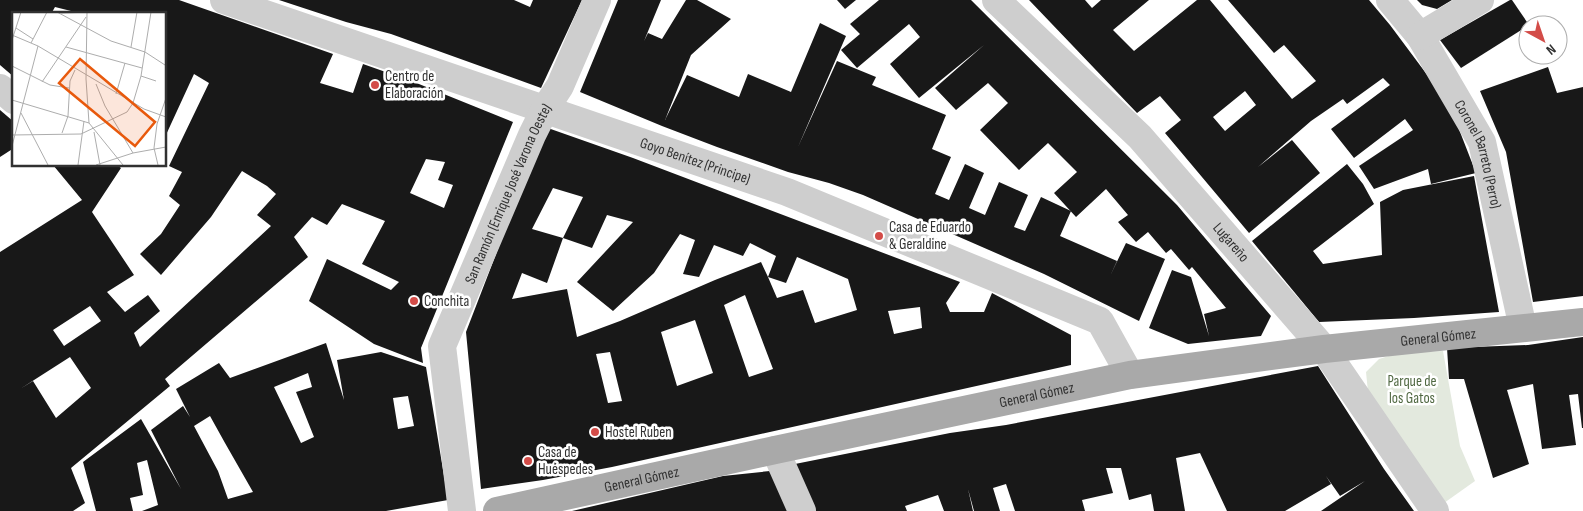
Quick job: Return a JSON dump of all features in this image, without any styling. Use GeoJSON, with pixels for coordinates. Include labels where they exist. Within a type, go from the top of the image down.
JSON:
{"type":"FeatureCollection","features":[{"type":"Feature","properties":{"kind":"main road","name":"General Gómez"},"geometry":{"type":"LineString","coordinates":[[497,511],[1130,375],[1324,349],[1583,322]]}},
{"type":"Feature","properties":{"kind":"street","name":"Goyo Benítez (Principe)"},"geometry":{"type":"LineString","coordinates":[[224,0],[787,192],[1100,321],[1130,375]]}},
{"type":"Feature","properties":{"kind":"street","name":"San Ramón (Enrique José Varona Oeste)"},"geometry":{"type":"LineString","coordinates":[[462,511],[442,346],[532,135],[545,109],[560,86],[597,0]]}},
{"type":"Feature","properties":{"kind":"street","name":"Lugareño"},"geometry":{"type":"LineString","coordinates":[[996,0],[1140,137],[1324,349],[1435,511]]}},
{"type":"Feature","properties":{"kind":"street","name":"Coronel Barreto (Perro)"},"geometry":{"type":"LineString","coordinates":[[1390,0],[1420,36],[1482,142],[1523,328]]}},
{"type":"Feature","properties":{"kind":"street"},"geometry":{"type":"LineString","coordinates":[[1420,36],[1480,0]]}},
{"type":"Feature","properties":{"kind":"street"},"geometry":{"type":"LineString","coordinates":[[0,88],[12,98]]}},
{"type":"Feature","properties":{"kind":"street"},"geometry":{"type":"LineString","coordinates":[[1351,388],[1353,369],[1357,356],[1373,344]]}},
{"type":"Feature","properties":{"kind":"street"},"geometry":{"type":"LineString","coordinates":[[775,450],[802,511]]}},
{"type":"Feature","properties":{"kind":"green space","name":"Parque de los Gatos"},"geometry":{"type":"Polygon","coordinates":[[[1443,351],[1460,446],[1475,481],[1444,503],[1368,392],[1366,372],[1379,359],[1398,353],[1443,351]]]}},
{"type":"Feature","properties":{"kind":"building"},"geometry":{"type":"Polygon","coordinates":[[[0,0],[179,0],[333,54],[320,83],[353,93],[363,64],[414,82],[513,122],[421,348],[423,363],[374,344],[309,301],[327,259],[391,290],[399,282],[362,264],[385,221],[342,204],[327,225],[312,217],[294,237],[308,257],[165,379],[170,386],[71,468],[85,503],[73,511],[0,511],[0,252],[82,200],[54,166],[118,166],[121,168],[92,212],[134,275],[107,292],[125,312],[148,295],[160,311],[134,333],[140,347],[271,226],[257,215],[276,194],[267,186],[242,171],[211,217],[161,275],[140,254],[161,234],[180,205],[169,196],[182,172],[169,166],[209,83],[194,74],[166,135],[166,12],[71,12],[55,7],[52,12],[12,12],[12,75],[0,65],[0,0]],[[426,159],[410,193],[444,208],[453,185],[438,180],[445,162],[426,159]],[[90,306],[53,330],[64,346],[101,321],[90,306]],[[70,357],[20,389],[33,381],[56,418],[91,388],[70,357]]]}},
{"type":"Feature","properties":{"kind":"building"},"geometry":{"type":"Polygon","coordinates":[[[279,0],[514,0],[530,7],[533,0],[582,0],[541,88],[391,34],[346,22],[279,0]]]}},
{"type":"Feature","properties":{"kind":"building"},"geometry":{"type":"Polygon","coordinates":[[[618,0],[661,0],[644,41],[648,33],[662,39],[686,0],[697,0],[731,19],[691,55],[665,120],[687,75],[739,97],[748,74],[791,92],[820,23],[846,36],[798,147],[837,61],[876,77],[872,85],[946,115],[932,149],[951,157],[935,194],[949,200],[965,164],[984,173],[969,208],[985,215],[999,182],[1028,195],[1014,227],[1025,231],[1041,197],[1071,211],[1060,236],[1117,261],[1110,276],[1126,243],[1165,259],[1139,321],[1044,274],[863,195],[829,183],[788,172],[717,147],[580,92],[618,0]]]}},
{"type":"Feature","properties":{"kind":"building"},"geometry":{"type":"Polygon","coordinates":[[[837,0],[856,0],[845,9],[837,0]]]}},
{"type":"Feature","properties":{"kind":"building"},"geometry":{"type":"Polygon","coordinates":[[[879,0],[971,0],[1177,205],[1271,316],[1261,336],[1188,344],[1149,328],[1172,270],[1191,277],[1209,336],[1204,314],[1226,308],[1192,267],[1189,270],[1171,249],[1166,253],[1148,232],[1136,242],[1118,222],[1128,215],[1106,189],[1076,217],[1054,193],[1077,172],[1048,143],[1019,170],[980,130],[1008,103],[988,83],[956,110],[935,88],[984,45],[919,98],[890,64],[920,37],[909,24],[857,68],[841,50],[860,34],[850,24],[879,0]]]}},
{"type":"Feature","properties":{"kind":"building"},"geometry":{"type":"Polygon","coordinates":[[[1029,0],[1085,0],[1092,8],[1101,0],[1149,0],[1113,30],[1134,51],[1197,0],[1210,0],[1292,99],[1316,81],[1284,45],[1274,53],[1228,0],[1369,0],[1428,76],[1455,119],[1476,173],[1431,184],[1428,169],[1374,189],[1359,166],[1413,130],[1405,119],[1354,158],[1331,129],[1390,85],[1383,78],[1347,104],[1343,99],[1311,121],[1258,167],[1292,140],[1320,173],[1249,233],[1165,133],[1181,120],[1160,96],[1137,113],[1029,0]],[[1245,91],[1213,117],[1225,131],[1256,105],[1245,91]]]}},
{"type":"Feature","properties":{"kind":"building"},"geometry":{"type":"Polygon","coordinates":[[[1417,0],[1452,0],[1437,9],[1422,5],[1417,0]]]}},
{"type":"Feature","properties":{"kind":"building"},"geometry":{"type":"Polygon","coordinates":[[[1510,0],[1512,0],[1522,15],[1518,15],[1518,32],[1461,68],[1440,40],[1510,0]]]}},
{"type":"Feature","properties":{"kind":"building"},"geometry":{"type":"Polygon","coordinates":[[[1548,67],[1557,93],[1583,87],[1583,296],[1533,302],[1506,152],[1480,91],[1548,67]]]}},
{"type":"Feature","properties":{"kind":"building"},"geometry":{"type":"Polygon","coordinates":[[[0,110],[12,120],[12,149],[0,157],[0,110]]]}},
{"type":"Feature","properties":{"kind":"building"},"geometry":{"type":"Polygon","coordinates":[[[545,127],[633,158],[960,282],[946,303],[950,312],[984,312],[992,293],[1071,335],[1071,365],[612,467],[481,489],[466,332],[545,127]],[[553,188],[532,229],[563,238],[583,197],[553,188]],[[607,215],[592,248],[563,238],[547,283],[522,273],[512,299],[567,289],[577,337],[761,262],[768,277],[776,256],[750,243],[743,256],[714,245],[699,277],[683,274],[695,240],[680,234],[654,273],[613,311],[577,282],[633,222],[607,215]],[[797,257],[786,283],[768,277],[777,298],[803,290],[815,323],[857,310],[848,279],[797,257]],[[745,295],[724,305],[749,377],[773,369],[745,295]],[[920,307],[888,311],[894,334],[922,328],[920,307]],[[695,320],[661,332],[677,386],[713,373],[695,320]],[[610,352],[596,354],[608,403],[622,401],[610,352]]]}},
{"type":"Feature","properties":{"kind":"building"},"geometry":{"type":"Polygon","coordinates":[[[1347,164],[1363,184],[1374,204],[1313,251],[1323,264],[1382,255],[1380,202],[1403,190],[1474,176],[1499,312],[1319,322],[1252,241],[1347,164]]]}},
{"type":"Feature","properties":{"kind":"building"},"geometry":{"type":"Polygon","coordinates":[[[1583,337],[1583,428],[1578,394],[1569,395],[1576,445],[1542,449],[1533,384],[1507,390],[1529,464],[1493,478],[1464,379],[1449,379],[1447,348],[1528,345],[1583,337]]]}},
{"type":"Feature","properties":{"kind":"building"},"geometry":{"type":"Polygon","coordinates":[[[326,343],[344,400],[337,360],[381,352],[426,367],[448,500],[386,511],[142,511],[158,505],[147,460],[137,463],[143,495],[130,498],[133,511],[96,511],[83,462],[141,419],[181,489],[151,430],[183,406],[190,417],[176,389],[219,363],[230,378],[326,343]],[[308,373],[274,387],[301,443],[314,437],[296,392],[312,387],[308,373]],[[408,396],[393,398],[398,429],[414,426],[408,396]],[[210,416],[194,426],[218,471],[228,499],[253,492],[210,416]]]}},
{"type":"Feature","properties":{"kind":"building"},"geometry":{"type":"Polygon","coordinates":[[[1318,366],[1384,469],[1414,511],[1321,511],[1365,481],[1340,496],[1326,476],[1331,484],[1285,511],[1227,511],[1200,453],[1176,458],[1185,511],[1154,511],[1151,494],[1129,500],[1121,468],[1106,468],[1113,493],[1082,500],[1085,511],[1015,511],[1006,484],[993,488],[1000,511],[974,511],[968,489],[973,511],[944,511],[938,495],[905,506],[907,511],[815,511],[795,464],[950,433],[1006,425],[1318,366]]]}},
{"type":"Feature","properties":{"kind":"building"},"geometry":{"type":"Polygon","coordinates":[[[770,471],[789,511],[572,511],[723,476],[770,471]]]}},
{"type":"Feature","properties":{"kind":"place","name":"Centro de Elaboración"},"geometry":{"type":"Point","coordinates":[375,85]}},
{"type":"Feature","properties":{"kind":"place","name":"Casa de Eduardo & Geraldine"},"geometry":{"type":"Point","coordinates":[879,236]}},
{"type":"Feature","properties":{"kind":"place","name":"Conchita"},"geometry":{"type":"Point","coordinates":[414,301]}},
{"type":"Feature","properties":{"kind":"place","name":"Hostel Ruben"},"geometry":{"type":"Point","coordinates":[595,432]}},
{"type":"Feature","properties":{"kind":"place","name":"Casa de Huéspedes"},"geometry":{"type":"Point","coordinates":[528,461]}}]}
